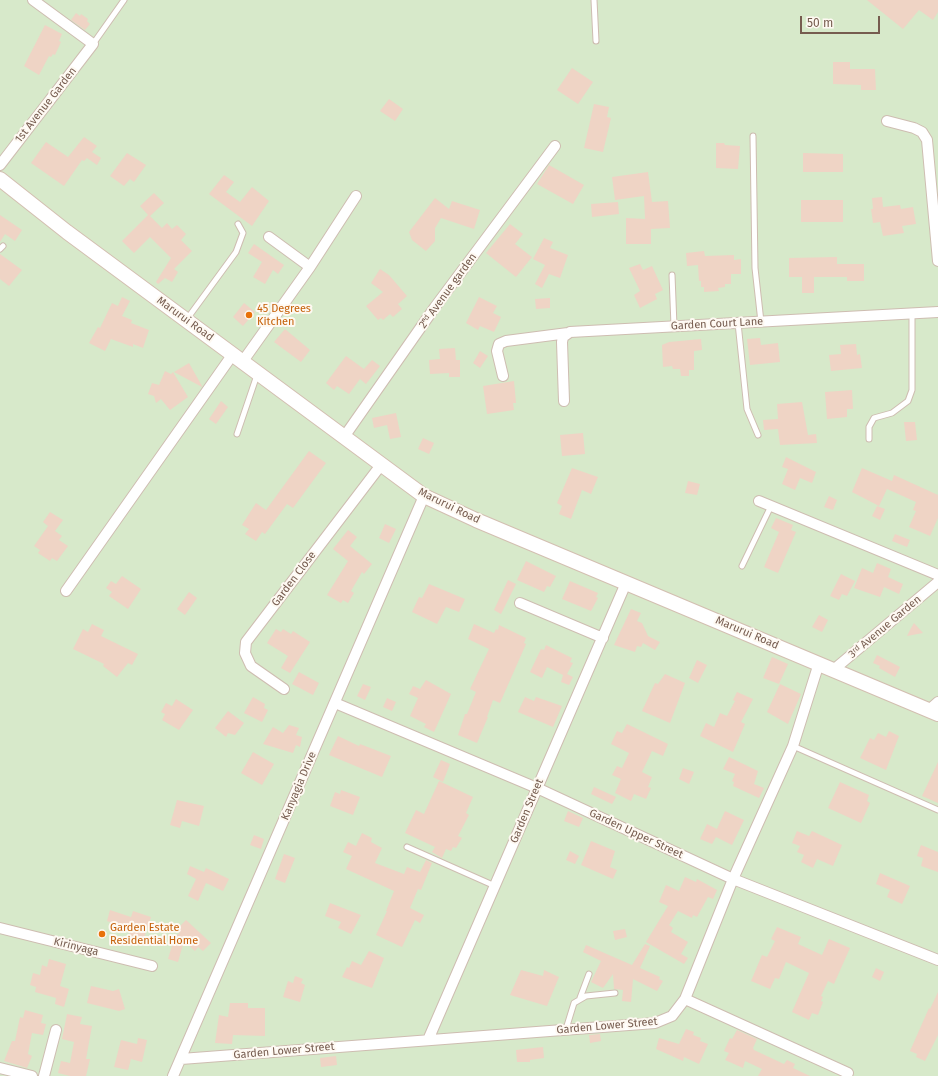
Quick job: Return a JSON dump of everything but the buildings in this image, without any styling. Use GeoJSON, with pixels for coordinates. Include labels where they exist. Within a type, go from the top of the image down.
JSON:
{"type":"FeatureCollection","features":[{"type":"Feature","properties":{"kind":"street"},"geometry":{"type":"LineString","coordinates":[[33,0],[93,44]]}},
{"type":"Feature","properties":{"kind":"street","name":"1st Avenue Garden"},"geometry":{"type":"LineString","coordinates":[[0,165],[93,44]]}},
{"type":"Feature","properties":{"kind":"street"},"geometry":{"type":"LineString","coordinates":[[887,121],[914,128],[922,132],[927,140],[938,261]]}},
{"type":"Feature","properties":{"kind":"street","name":"2ⁿᵈ Avenue garden"},"geometry":{"type":"LineString","coordinates":[[344,437],[435,307],[555,146]]}},
{"type":"Feature","properties":{"kind":"street","name":"Marurui Road"},"geometry":{"type":"LineString","coordinates":[[0,179],[67,232],[424,496],[476,520],[819,663],[832,671],[935,709]]}},
{"type":"Feature","properties":{"kind":"street"},"geometry":{"type":"LineString","coordinates":[[66,591],[238,358],[310,267],[356,196]]}},
{"type":"Feature","properties":{"kind":"street"},"geometry":{"type":"LineString","coordinates":[[269,237],[310,267]]}},
{"type":"Feature","properties":{"kind":"street","name":"Garden Court Lane"},"geometry":{"type":"LineString","coordinates":[[502,376],[497,351],[499,344],[506,341],[568,333],[938,312]]}},
{"type":"Feature","properties":{"kind":"street"},"geometry":{"type":"LineString","coordinates":[[564,401],[562,342],[563,337],[568,333]]}},
{"type":"Feature","properties":{"kind":"street","name":"Garden Close"},"geometry":{"type":"LineString","coordinates":[[284,689],[251,666],[245,653],[246,642],[381,465]]}},
{"type":"Feature","properties":{"kind":"street","name":"Kanyagia Drive"},"geometry":{"type":"LineString","coordinates":[[173,1076],[424,496]]}},
{"type":"Feature","properties":{"kind":"street"},"geometry":{"type":"LineString","coordinates":[[759,501],[938,575]]}},
{"type":"Feature","properties":{"kind":"street","name":"Garden Street"},"geometry":{"type":"LineString","coordinates":[[428,1040],[626,582]]}},
{"type":"Feature","properties":{"kind":"street","name":"3ʳᵈ Avenue Garden"},"geometry":{"type":"LineString","coordinates":[[832,671],[938,582]]}},
{"type":"Feature","properties":{"kind":"street"},"geometry":{"type":"LineString","coordinates":[[520,602],[602,638]]}},
{"type":"Feature","properties":{"kind":"street","name":"Garden Lower Street"},"geometry":{"type":"LineString","coordinates":[[181,1060],[665,1021],[672,1016],[685,999],[733,879],[793,746],[819,663]]}},
{"type":"Feature","properties":{"kind":"street","name":"Garden Upper Street"},"geometry":{"type":"LineString","coordinates":[[335,703],[537,788],[733,879],[938,960]]}},
{"type":"Feature","properties":{"kind":"street","name":"Kirinyaga"},"geometry":{"type":"LineString","coordinates":[[0,928],[152,966]]}},
{"type":"Feature","properties":{"kind":"street"},"geometry":{"type":"LineString","coordinates":[[685,999],[848,1073]]}},
{"type":"Feature","properties":{"kind":"street"},"geometry":{"type":"LineString","coordinates":[[44,1076],[56,1030]]}},
{"type":"Feature","properties":{"kind":"street"},"geometry":{"type":"LineString","coordinates":[[0,1068],[32,1076]]}},
{"type":"Feature","properties":{"kind":"lane","name":"1st Avenue Garden"},"geometry":{"type":"LineString","coordinates":[[93,44],[124,0]]}},
{"type":"Feature","properties":{"kind":"lane"},"geometry":{"type":"LineString","coordinates":[[594,0],[596,41]]}},
{"type":"Feature","properties":{"kind":"lane"},"geometry":{"type":"LineString","coordinates":[[753,136],[755,268],[761,322]]}},
{"type":"Feature","properties":{"kind":"lane"},"geometry":{"type":"LineString","coordinates":[[187,320],[239,248],[243,233],[238,224]]}},
{"type":"Feature","properties":{"kind":"lane"},"geometry":{"type":"LineString","coordinates":[[672,275],[674,326]]}},
{"type":"Feature","properties":{"kind":"lane"},"geometry":{"type":"LineString","coordinates":[[869,439],[869,427],[874,418],[892,413],[908,401],[912,390],[912,314]]}},
{"type":"Feature","properties":{"kind":"lane"},"geometry":{"type":"LineString","coordinates":[[738,323],[747,409],[758,435]]}},
{"type":"Feature","properties":{"kind":"lane"},"geometry":{"type":"LineString","coordinates":[[237,434],[258,373]]}},
{"type":"Feature","properties":{"kind":"lane"},"geometry":{"type":"LineString","coordinates":[[742,566],[771,506]]}},
{"type":"Feature","properties":{"kind":"lane"},"geometry":{"type":"LineString","coordinates":[[793,746],[938,810]]}},
{"type":"Feature","properties":{"kind":"lane"},"geometry":{"type":"LineString","coordinates":[[407,847],[495,886]]}},
{"type":"Feature","properties":{"kind":"lane"},"geometry":{"type":"LineString","coordinates":[[580,998],[589,974]]}},
{"type":"Feature","properties":{"kind":"lane"},"geometry":{"type":"LineString","coordinates":[[566,1030],[574,1003],[580,998],[615,993]]}},
{"type":"Feature","properties":{"kind":"green space"},"geometry":{"type":"Polygon","coordinates":[[[0,0],[938,0],[938,1076],[0,1076],[0,0]]]}},
{"type":"Feature","properties":{"kind":"place","name":"45 Degrees Kitchen"},"geometry":{"type":"Point","coordinates":[249,315]}},
{"type":"Feature","properties":{"kind":"place","name":"Garden Estate Residential Home"},"geometry":{"type":"Point","coordinates":[102,934]}}]}
